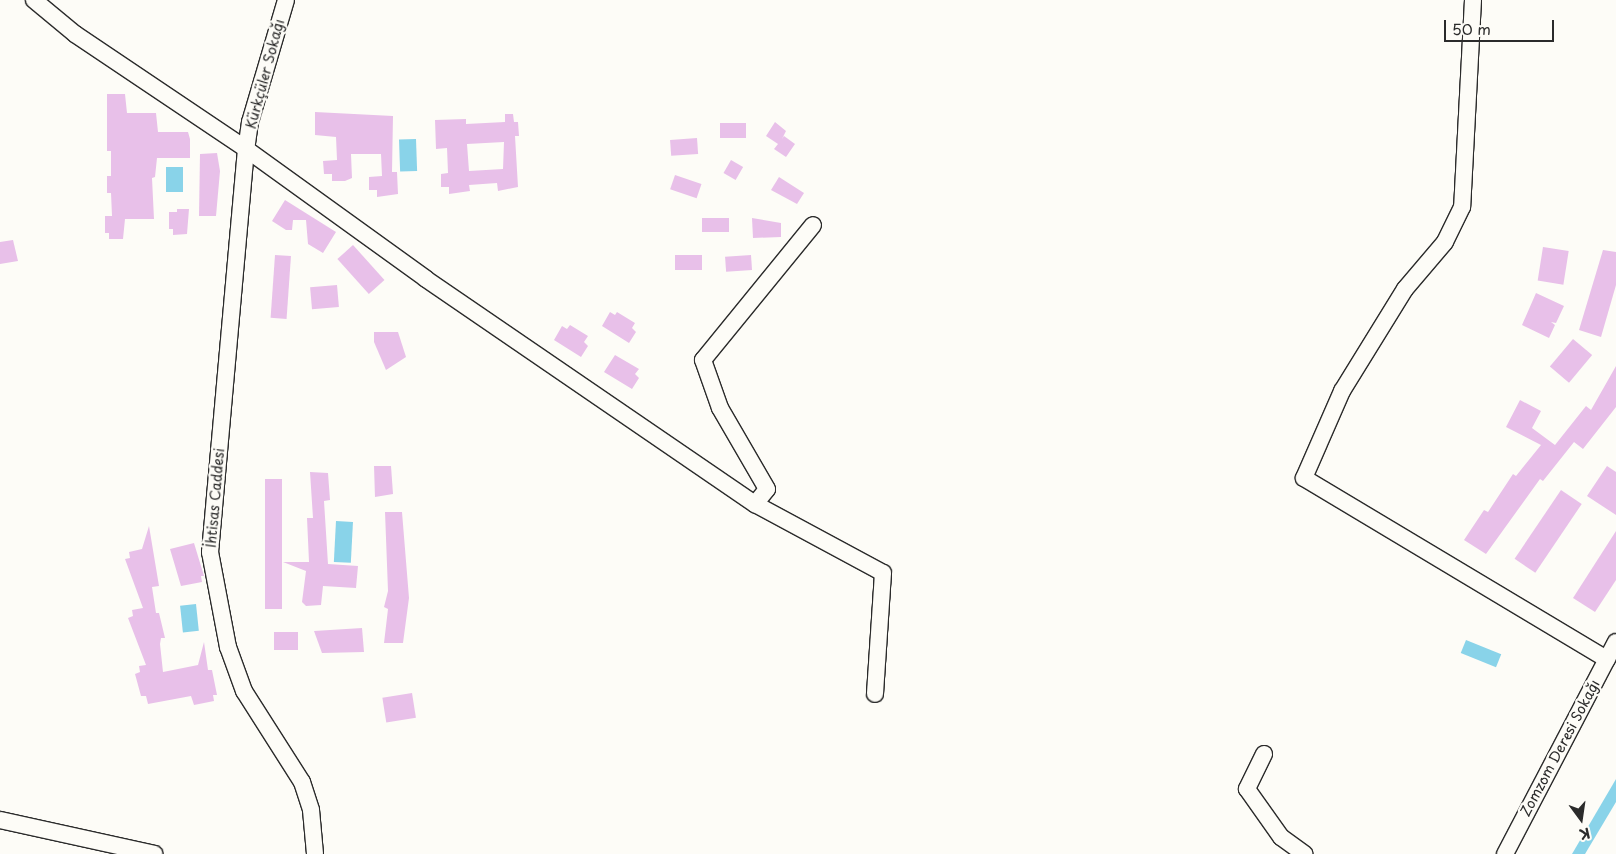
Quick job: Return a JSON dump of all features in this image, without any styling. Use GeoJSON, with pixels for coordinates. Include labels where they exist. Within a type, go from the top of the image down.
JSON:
{"type":"FeatureCollection","features":[{"type":"Feature","properties":{"kind":"street"},"geometry":{"type":"LineString","coordinates":[[34,0],[75,34],[246,149],[426,279],[755,504],[883,574],[875,694]]}},
{"type":"Feature","properties":{"kind":"street","name":"Kürkçüler Sokağı"},"geometry":{"type":"LineString","coordinates":[[246,149],[250,122],[286,0]]}},
{"type":"Feature","properties":{"kind":"street"},"geometry":{"type":"LineString","coordinates":[[1473,0],[1462,206],[1445,242],[1404,289],[1342,391],[1304,478],[1607,659]]}},
{"type":"Feature","properties":{"kind":"street","name":"İhtisas Caddesi"},"geometry":{"type":"LineString","coordinates":[[246,149],[210,552],[228,647],[244,692],[302,782],[311,810],[315,854]]}},
{"type":"Feature","properties":{"kind":"street"},"geometry":{"type":"LineString","coordinates":[[755,504],[767,489],[720,408],[704,360],[813,225]]}},
{"type":"Feature","properties":{"kind":"street","name":"Zomzom Deresi Sokağı"},"geometry":{"type":"LineString","coordinates":[[1505,854],[1616,642]]}},
{"type":"Feature","properties":{"kind":"street"},"geometry":{"type":"LineString","coordinates":[[1264,754],[1247,789],[1281,837],[1304,854]]}},
{"type":"Feature","properties":{"kind":"street"},"geometry":{"type":"LineString","coordinates":[[0,820],[154,854]]}},
{"type":"Feature","properties":{"kind":"water"},"geometry":{"type":"Polygon","coordinates":[[[416,139],[417,171],[400,172],[399,140],[416,139]]]}},
{"type":"Feature","properties":{"kind":"water"},"geometry":{"type":"Polygon","coordinates":[[[166,167],[183,167],[183,192],[166,192],[166,167]]]}},
{"type":"Feature","properties":{"kind":"water"},"geometry":{"type":"Polygon","coordinates":[[[336,521],[353,522],[351,563],[334,562],[336,521]]]}},
{"type":"Feature","properties":{"kind":"water"},"geometry":{"type":"Polygon","coordinates":[[[196,604],[199,631],[183,633],[180,606],[196,604]]]}},
{"type":"Feature","properties":{"kind":"water"},"geometry":{"type":"Polygon","coordinates":[[[1466,640],[1501,654],[1496,667],[1461,653],[1466,640]]]}},
{"type":"Feature","properties":{"kind":"water"},"geometry":{"type":"Polygon","coordinates":[[[1616,779],[1616,802],[1585,854],[1572,854],[1616,779]]]}},
{"type":"Feature","properties":{"kind":"building"},"geometry":{"type":"Polygon","coordinates":[[[107,94],[125,94],[127,113],[156,113],[158,132],[188,132],[190,139],[190,158],[157,158],[155,177],[152,178],[154,219],[125,219],[123,239],[109,239],[109,233],[105,233],[105,216],[112,216],[111,193],[107,193],[107,176],[111,176],[111,151],[107,151],[107,94]]]}},
{"type":"Feature","properties":{"kind":"building"},"geometry":{"type":"Polygon","coordinates":[[[315,112],[393,116],[392,172],[397,172],[398,194],[377,197],[377,190],[369,190],[369,177],[382,176],[381,154],[351,154],[352,178],[345,181],[332,181],[332,174],[324,174],[323,161],[337,160],[336,137],[315,135],[315,112]]]}},
{"type":"Feature","properties":{"kind":"building"},"geometry":{"type":"Polygon","coordinates":[[[505,114],[513,114],[514,122],[518,122],[519,136],[515,136],[518,187],[498,191],[497,183],[469,185],[470,191],[449,194],[449,187],[441,187],[441,174],[448,173],[447,148],[436,149],[435,120],[466,119],[466,124],[505,122],[505,114]],[[504,142],[467,144],[469,171],[503,169],[504,142]]]}},
{"type":"Feature","properties":{"kind":"building"},"geometry":{"type":"Polygon","coordinates":[[[775,122],[786,131],[782,139],[784,136],[795,144],[786,157],[774,149],[778,144],[766,136],[775,122]]]}},
{"type":"Feature","properties":{"kind":"building"},"geometry":{"type":"Polygon","coordinates":[[[720,123],[746,123],[746,138],[720,138],[720,123]]]}},
{"type":"Feature","properties":{"kind":"building"},"geometry":{"type":"Polygon","coordinates":[[[697,138],[698,154],[671,156],[670,140],[697,138]]]}},
{"type":"Feature","properties":{"kind":"building"},"geometry":{"type":"Polygon","coordinates":[[[217,153],[220,171],[216,216],[199,216],[200,154],[217,153]]]}},
{"type":"Feature","properties":{"kind":"building"},"geometry":{"type":"Polygon","coordinates":[[[731,160],[743,167],[736,180],[724,173],[731,160]]]}},
{"type":"Feature","properties":{"kind":"building"},"geometry":{"type":"Polygon","coordinates":[[[675,175],[701,184],[697,198],[670,189],[675,175]]]}},
{"type":"Feature","properties":{"kind":"building"},"geometry":{"type":"Polygon","coordinates":[[[779,177],[804,193],[797,204],[771,190],[779,177]]]}},
{"type":"Feature","properties":{"kind":"building"},"geometry":{"type":"Polygon","coordinates":[[[285,200],[336,232],[323,253],[308,244],[306,220],[293,220],[292,230],[286,230],[272,221],[285,200]]]}},
{"type":"Feature","properties":{"kind":"building"},"geometry":{"type":"Polygon","coordinates":[[[177,209],[189,209],[187,234],[173,235],[173,229],[169,229],[169,212],[177,212],[177,209]]]}},
{"type":"Feature","properties":{"kind":"building"},"geometry":{"type":"Polygon","coordinates":[[[702,218],[729,218],[729,232],[702,232],[702,218]]]}},
{"type":"Feature","properties":{"kind":"building"},"geometry":{"type":"Polygon","coordinates":[[[752,218],[781,223],[781,237],[753,238],[752,218]]]}},
{"type":"Feature","properties":{"kind":"building"},"geometry":{"type":"Polygon","coordinates":[[[13,240],[18,261],[0,264],[0,242],[13,240]]]}},
{"type":"Feature","properties":{"kind":"building"},"geometry":{"type":"Polygon","coordinates":[[[353,245],[384,280],[369,294],[337,259],[353,245]]]}},
{"type":"Feature","properties":{"kind":"building"},"geometry":{"type":"Polygon","coordinates":[[[1543,247],[1569,251],[1563,285],[1538,281],[1543,247]]]}},
{"type":"Feature","properties":{"kind":"building"},"geometry":{"type":"Polygon","coordinates":[[[1603,250],[1616,252],[1616,285],[1601,337],[1579,330],[1603,250]]]}},
{"type":"Feature","properties":{"kind":"building"},"geometry":{"type":"Polygon","coordinates":[[[275,255],[291,256],[287,319],[271,318],[275,255]]]}},
{"type":"Feature","properties":{"kind":"building"},"geometry":{"type":"Polygon","coordinates":[[[675,255],[702,255],[702,270],[675,270],[675,255]]]}},
{"type":"Feature","properties":{"kind":"building"},"geometry":{"type":"Polygon","coordinates":[[[751,255],[752,270],[726,272],[725,257],[751,255]]]}},
{"type":"Feature","properties":{"kind":"building"},"geometry":{"type":"Polygon","coordinates":[[[337,285],[339,307],[312,309],[310,287],[337,285]]]}},
{"type":"Feature","properties":{"kind":"building"},"geometry":{"type":"Polygon","coordinates":[[[1536,293],[1564,306],[1556,323],[1551,322],[1555,325],[1549,338],[1522,325],[1536,293]]]}},
{"type":"Feature","properties":{"kind":"building"},"geometry":{"type":"Polygon","coordinates":[[[610,312],[615,315],[617,312],[635,323],[632,328],[636,332],[629,343],[602,326],[610,312]]]}},
{"type":"Feature","properties":{"kind":"building"},"geometry":{"type":"Polygon","coordinates":[[[570,325],[588,336],[584,342],[588,346],[581,357],[554,340],[562,326],[567,329],[570,325]]]}},
{"type":"Feature","properties":{"kind":"building"},"geometry":{"type":"Polygon","coordinates":[[[374,332],[398,332],[406,357],[386,370],[374,342],[374,332]]]}},
{"type":"Feature","properties":{"kind":"building"},"geometry":{"type":"Polygon","coordinates":[[[1573,339],[1592,355],[1569,383],[1550,367],[1573,339]]]}},
{"type":"Feature","properties":{"kind":"building"},"geometry":{"type":"Polygon","coordinates":[[[615,355],[639,369],[635,374],[639,378],[632,389],[604,372],[615,355]]]}},
{"type":"Feature","properties":{"kind":"building"},"geometry":{"type":"Polygon","coordinates":[[[1616,366],[1616,407],[1583,449],[1574,442],[1543,481],[1540,479],[1486,554],[1464,540],[1484,510],[1488,512],[1513,474],[1516,476],[1541,445],[1506,427],[1520,400],[1541,411],[1532,428],[1555,445],[1586,406],[1591,410],[1616,366]]]}},
{"type":"Feature","properties":{"kind":"building"},"geometry":{"type":"Polygon","coordinates":[[[374,466],[391,466],[393,494],[375,497],[374,466]]]}},
{"type":"Feature","properties":{"kind":"building"},"geometry":{"type":"Polygon","coordinates":[[[1607,466],[1616,472],[1616,515],[1587,496],[1607,466]]]}},
{"type":"Feature","properties":{"kind":"building"},"geometry":{"type":"Polygon","coordinates":[[[310,472],[328,473],[330,500],[324,501],[328,564],[358,566],[356,588],[323,586],[321,605],[306,606],[302,602],[306,571],[283,562],[309,562],[307,518],[313,518],[310,472]]]}},
{"type":"Feature","properties":{"kind":"building"},"geometry":{"type":"Polygon","coordinates":[[[265,479],[282,479],[282,609],[265,609],[265,479]]]}},
{"type":"Feature","properties":{"kind":"building"},"geometry":{"type":"Polygon","coordinates":[[[1561,490],[1582,504],[1535,573],[1515,559],[1561,490]]]}},
{"type":"Feature","properties":{"kind":"building"},"geometry":{"type":"Polygon","coordinates":[[[385,512],[402,512],[409,598],[403,643],[384,643],[388,609],[384,607],[388,591],[385,512]]]}},
{"type":"Feature","properties":{"kind":"building"},"geometry":{"type":"Polygon","coordinates":[[[149,526],[159,586],[152,587],[156,613],[159,613],[165,638],[161,638],[160,644],[163,672],[198,665],[204,642],[208,670],[212,670],[217,695],[213,695],[214,701],[194,705],[191,696],[148,704],[146,696],[141,696],[135,674],[140,672],[139,666],[146,665],[128,618],[133,616],[132,610],[143,608],[125,559],[130,558],[129,552],[142,549],[149,526]]]}},
{"type":"Feature","properties":{"kind":"building"},"geometry":{"type":"Polygon","coordinates":[[[1616,531],[1616,580],[1595,612],[1573,598],[1616,531]]]}},
{"type":"Feature","properties":{"kind":"building"},"geometry":{"type":"Polygon","coordinates":[[[194,543],[204,576],[201,576],[202,582],[181,586],[170,549],[194,543]]]}},
{"type":"Feature","properties":{"kind":"building"},"geometry":{"type":"Polygon","coordinates":[[[362,628],[364,652],[322,653],[314,631],[362,628]]]}},
{"type":"Feature","properties":{"kind":"building"},"geometry":{"type":"Polygon","coordinates":[[[274,632],[298,632],[298,650],[274,650],[274,632]]]}},
{"type":"Feature","properties":{"kind":"building"},"geometry":{"type":"Polygon","coordinates":[[[412,693],[416,718],[386,722],[382,698],[412,693]]]}}]}
